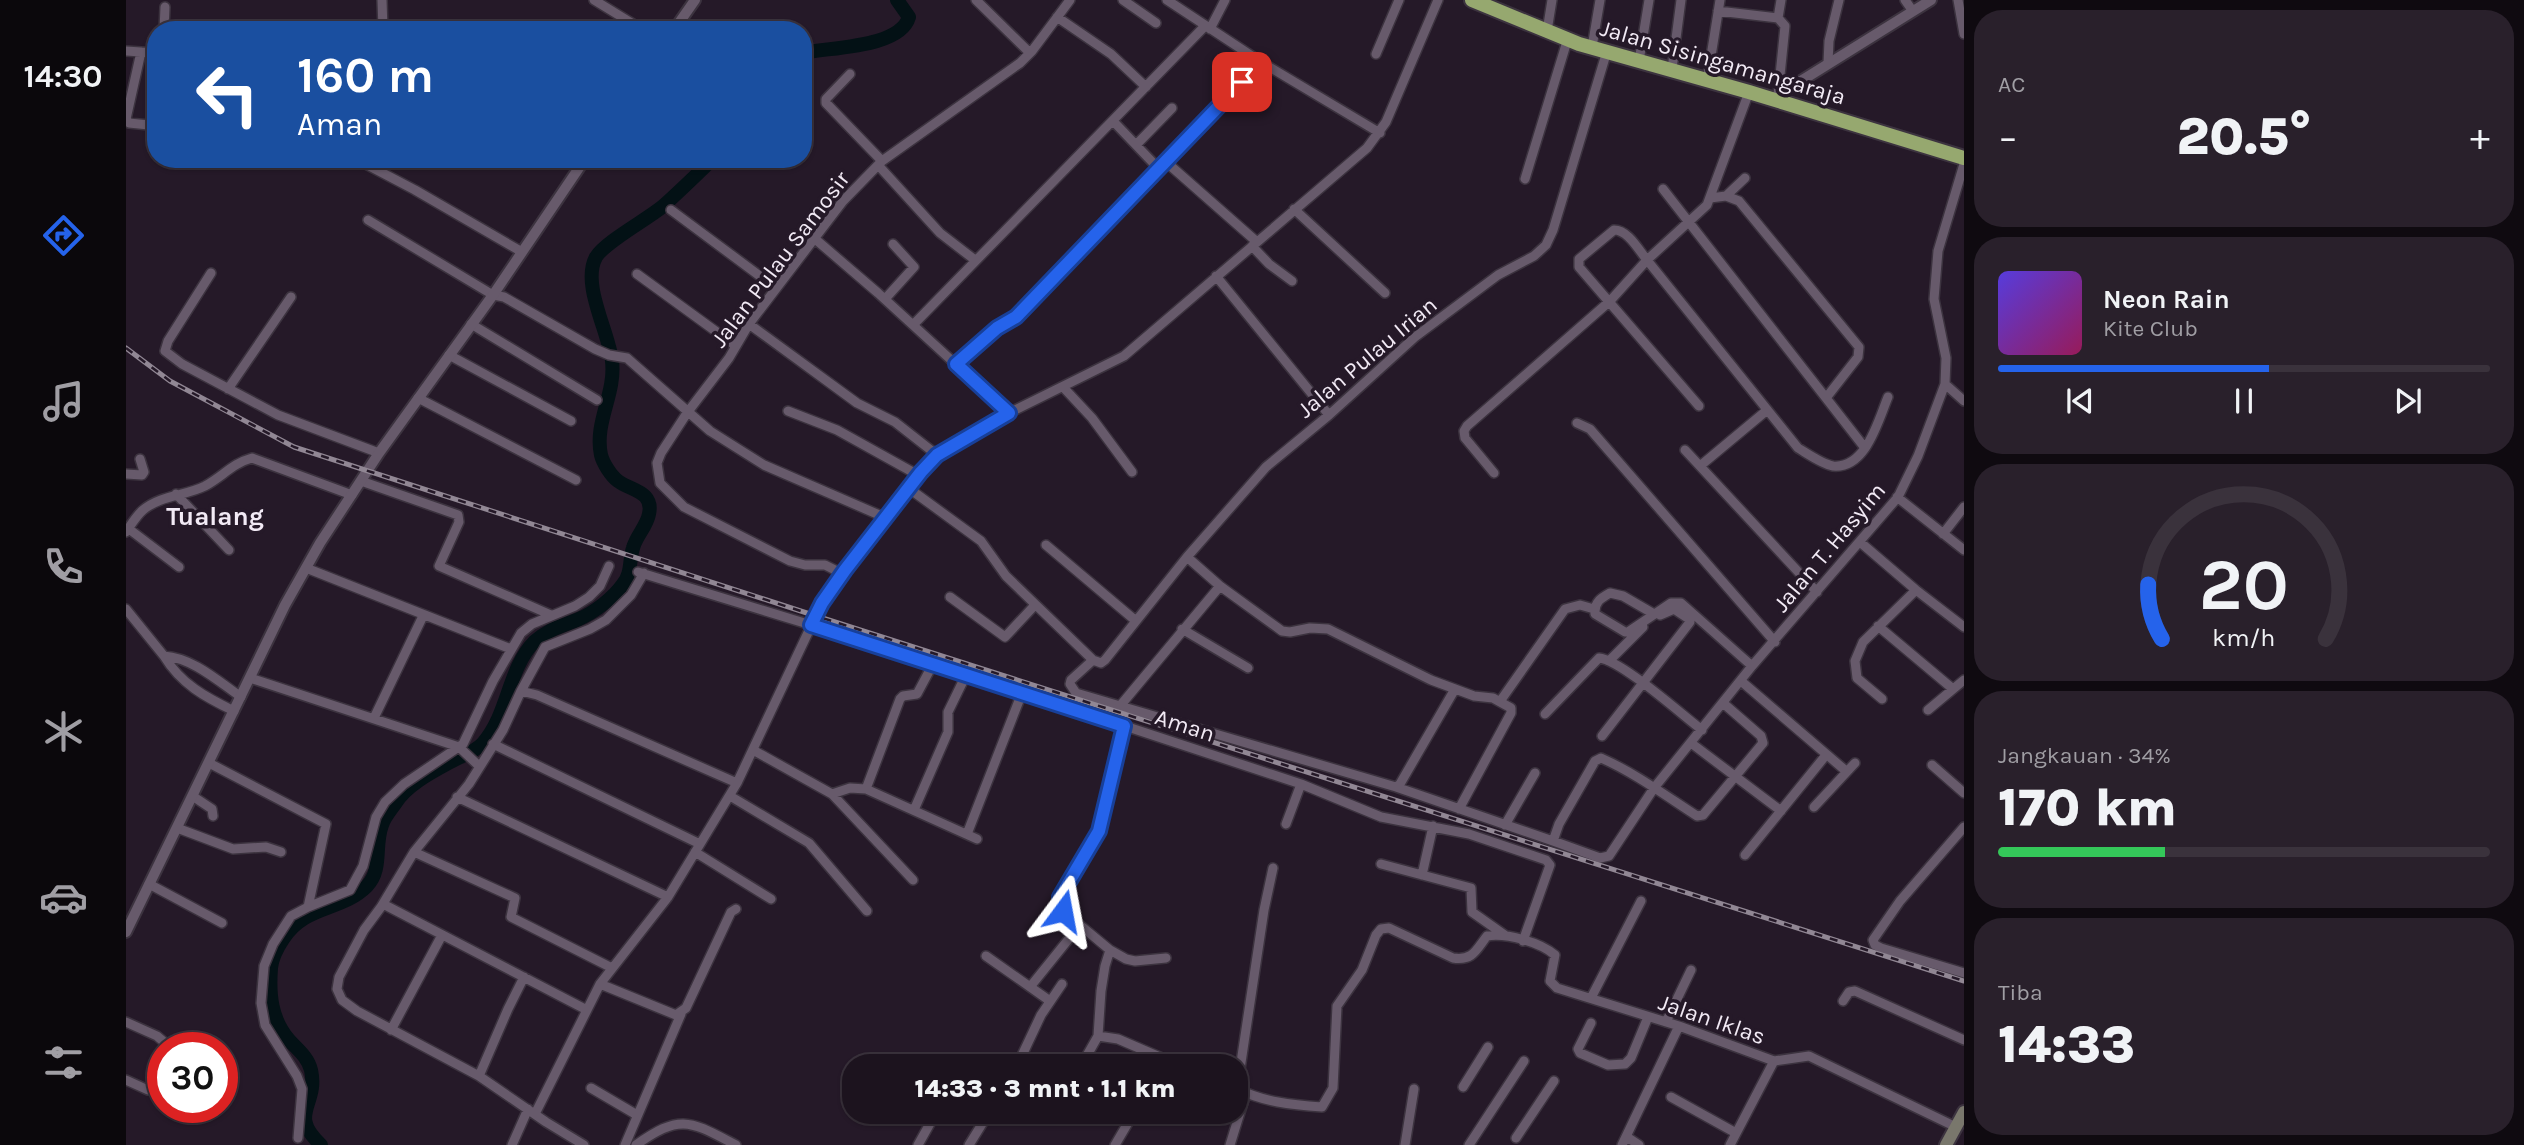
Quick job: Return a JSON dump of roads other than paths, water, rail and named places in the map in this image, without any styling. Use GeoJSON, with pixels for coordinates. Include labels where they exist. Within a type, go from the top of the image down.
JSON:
{"type":"FeatureCollection","features":[{"type":"Feature","properties":{"kind":"highway","name":"Jalan Sisingamangaraja"},"geometry":{"type":"LineString","coordinates":[[1472,0],[1592,47],[1707,81],[1775,97],[1964,158]]}},
{"type":"Feature","properties":{"kind":"main road"},"geometry":{"type":"LineString","coordinates":[[1946,1145],[1961,1118]]}},
{"type":"Feature","properties":{"kind":"street"},"geometry":{"type":"LineString","coordinates":[[382,0],[383,21]]}},
{"type":"Feature","properties":{"kind":"street"},"geometry":{"type":"LineString","coordinates":[[594,0],[628,21]]}},
{"type":"Feature","properties":{"kind":"street"},"geometry":{"type":"LineString","coordinates":[[680,21],[695,0]]}},
{"type":"Feature","properties":{"kind":"street"},"geometry":{"type":"LineString","coordinates":[[976,0],[1030,53]]}},
{"type":"Feature","properties":{"kind":"street","name":"Jalan Pulau Samosir"},"geometry":{"type":"LineString","coordinates":[[843,574],[825,565],[805,565],[790,561],[684,507],[660,483],[657,463],[687,413],[729,358],[749,324],[843,201],[880,163],[1020,63],[1070,0]]}},
{"type":"Feature","properties":{"kind":"street"},"geometry":{"type":"LineString","coordinates":[[1123,0],[1156,23]]}},
{"type":"Feature","properties":{"kind":"street"},"geometry":{"type":"LineString","coordinates":[[1167,0],[1261,62],[1380,133]]}},
{"type":"Feature","properties":{"kind":"street"},"geometry":{"type":"LineString","coordinates":[[913,325],[1208,27],[1226,0]]}},
{"type":"Feature","properties":{"kind":"street"},"geometry":{"type":"LineString","coordinates":[[1376,54],[1399,0]]}},
{"type":"Feature","properties":{"kind":"street"},"geometry":{"type":"LineString","coordinates":[[512,1145],[600,984],[668,897],[730,796],[822,603],[907,487],[937,455],[1009,413],[1124,356],[1367,148],[1380,133],[1438,0]]}},
{"type":"Feature","properties":{"kind":"street"},"geometry":{"type":"LineString","coordinates":[[1547,31],[1552,0]]}},
{"type":"Feature","properties":{"kind":"street"},"geometry":{"type":"LineString","coordinates":[[1592,47],[1600,0]]}},
{"type":"Feature","properties":{"kind":"street"},"geometry":{"type":"LineString","coordinates":[[1639,61],[1649,0]]}},
{"type":"Feature","properties":{"kind":"street"},"geometry":{"type":"LineString","coordinates":[[1672,69],[1681,0]]}},
{"type":"Feature","properties":{"kind":"street"},"geometry":{"type":"LineString","coordinates":[[1707,81],[1720,0]]}},
{"type":"Feature","properties":{"kind":"street"},"geometry":{"type":"LineString","coordinates":[[1777,18],[1782,0]]}},
{"type":"Feature","properties":{"kind":"street"},"geometry":{"type":"LineString","coordinates":[[1828,63],[1829,41],[1839,0]]}},
{"type":"Feature","properties":{"kind":"street"},"geometry":{"type":"LineString","coordinates":[[1905,0],[1912,10]]}},
{"type":"Feature","properties":{"kind":"street"},"geometry":{"type":"LineString","coordinates":[[1775,97],[1931,0]]}},
{"type":"Feature","properties":{"kind":"street"},"geometry":{"type":"LineString","coordinates":[[1958,0],[1964,34]]}},
{"type":"Feature","properties":{"kind":"street"},"geometry":{"type":"LineString","coordinates":[[164,21],[165,7]]}},
{"type":"Feature","properties":{"kind":"street"},"geometry":{"type":"LineString","coordinates":[[1718,11],[1777,18],[1785,26],[1775,97]]}},
{"type":"Feature","properties":{"kind":"street"},"geometry":{"type":"LineString","coordinates":[[1057,17],[1111,54],[1146,88]]}},
{"type":"Feature","properties":{"kind":"street"},"geometry":{"type":"LineString","coordinates":[[1525,180],[1568,38]]}},
{"type":"Feature","properties":{"kind":"street"},"geometry":{"type":"LineString","coordinates":[[126,51],[147,52]]}},
{"type":"Feature","properties":{"kind":"street","name":"Jalan Pulau Irian"},"geometry":{"type":"LineString","coordinates":[[1093,660],[1101,663],[1105,660],[1187,557],[1266,467],[1329,415],[1415,337],[1498,275],[1534,256],[1546,246],[1607,51]]}},
{"type":"Feature","properties":{"kind":"street"},"geometry":{"type":"LineString","coordinates":[[141,52],[126,119],[130,123],[147,125]]}},
{"type":"Feature","properties":{"kind":"street"},"geometry":{"type":"LineString","coordinates":[[956,364],[997,328],[1016,317],[1261,62]]}},
{"type":"Feature","properties":{"kind":"street"},"geometry":{"type":"LineString","coordinates":[[850,74],[826,99],[826,103],[940,233],[975,260]]}},
{"type":"Feature","properties":{"kind":"street"},"geometry":{"type":"LineString","coordinates":[[1494,473],[1465,438],[1464,431],[1467,426],[1610,301],[1647,260],[1700,213],[1710,198],[1749,92]]}},
{"type":"Feature","properties":{"kind":"street"},"geometry":{"type":"LineString","coordinates":[[1136,145],[1172,108]]}},
{"type":"Feature","properties":{"kind":"street"},"geometry":{"type":"LineString","coordinates":[[1113,121],[1136,145],[1255,244],[1269,264],[1292,281]]}},
{"type":"Feature","properties":{"kind":"street","name":"Jalan T. Hasyim"},"geometry":{"type":"LineString","coordinates":[[1553,841],[1600,858],[1609,856],[1654,788],[1752,666],[1897,498],[1918,456],[1945,384],[1946,358],[1934,299],[1938,251],[1964,164]]}},
{"type":"Feature","properties":{"kind":"street"},"geometry":{"type":"LineString","coordinates":[[126,932],[306,568],[379,453],[579,168]]}},
{"type":"Feature","properties":{"kind":"street"},"geometry":{"type":"LineString","coordinates":[[376,169],[522,252]]}},
{"type":"Feature","properties":{"kind":"street"},"geometry":{"type":"LineString","coordinates":[[1726,196],[1745,178]]}},
{"type":"Feature","properties":{"kind":"street"},"geometry":{"type":"LineString","coordinates":[[1663,189],[1866,448]]}},
{"type":"Feature","properties":{"kind":"street"},"geometry":{"type":"LineString","coordinates":[[1710,198],[1726,196],[1739,201],[1859,347],[1858,357],[1826,398]]}},
{"type":"Feature","properties":{"kind":"street"},"geometry":{"type":"LineString","coordinates":[[1294,209],[1385,293]]}},
{"type":"Feature","properties":{"kind":"street"},"geometry":{"type":"LineString","coordinates":[[671,210],[776,288]]}},
{"type":"Feature","properties":{"kind":"street"},"geometry":{"type":"LineString","coordinates":[[368,220],[492,295],[504,297],[609,355],[627,358],[710,431],[764,465],[884,517]]}},
{"type":"Feature","properties":{"kind":"street"},"geometry":{"type":"LineString","coordinates":[[1699,406],[1579,267],[1579,259],[1614,230],[1624,232],[1798,448],[1831,466],[1844,465],[1855,459],[1866,448],[1888,397]]}},
{"type":"Feature","properties":{"kind":"street"},"geometry":{"type":"LineString","coordinates":[[814,238],[1009,413]]}},
{"type":"Feature","properties":{"kind":"street"},"geometry":{"type":"LineString","coordinates":[[885,299],[914,267],[893,244]]}},
{"type":"Feature","properties":{"kind":"street"},"geometry":{"type":"LineString","coordinates":[[211,273],[168,341],[165,351],[182,365],[278,415],[379,453]]}},
{"type":"Feature","properties":{"kind":"street"},"geometry":{"type":"LineString","coordinates":[[637,274],[736,346]]}},
{"type":"Feature","properties":{"kind":"street"},"geometry":{"type":"LineString","coordinates":[[1216,276],[1329,415]]}},
{"type":"Feature","properties":{"kind":"street"},"geometry":{"type":"LineString","coordinates":[[229,390],[291,297]]}},
{"type":"Feature","properties":{"kind":"street"},"geometry":{"type":"LineString","coordinates":[[471,324],[597,400]]}},
{"type":"Feature","properties":{"kind":"street"},"geometry":{"type":"LineString","coordinates":[[749,324],[857,403],[895,422],[937,455]]}},
{"type":"Feature","properties":{"kind":"street"},"geometry":{"type":"LineString","coordinates":[[449,355],[571,421]]}},
{"type":"Feature","properties":{"kind":"street"},"geometry":{"type":"LineString","coordinates":[[1945,384],[1964,401]]}},
{"type":"Feature","properties":{"kind":"street"},"geometry":{"type":"LineString","coordinates":[[1063,387],[1092,418],[1132,472]]}},
{"type":"Feature","properties":{"kind":"street"},"geometry":{"type":"LineString","coordinates":[[418,398],[576,480]]}},
{"type":"Feature","properties":{"kind":"street"},"geometry":{"type":"LineString","coordinates":[[788,411],[837,430],[918,475]]}},
{"type":"Feature","properties":{"kind":"street"},"geometry":{"type":"LineString","coordinates":[[1700,466],[1766,411]]}},
{"type":"Feature","properties":{"kind":"street"},"geometry":{"type":"LineString","coordinates":[[1577,423],[1590,429],[1775,642]]}},
{"type":"Feature","properties":{"kind":"street"},"geometry":{"type":"LineString","coordinates":[[1685,450],[1817,592]]}},
{"type":"Feature","properties":{"kind":"street"},"geometry":{"type":"LineString","coordinates":[[179,567],[129,525],[143,510],[176,494],[207,485],[242,461],[252,458],[352,495]]}},
{"type":"Feature","properties":{"kind":"street"},"geometry":{"type":"LineString","coordinates":[[126,474],[142,475],[144,472],[140,460]]}},
{"type":"Feature","properties":{"kind":"street"},"geometry":{"type":"LineString","coordinates":[[361,481],[458,515],[459,522],[439,566],[551,615]]}},
{"type":"Feature","properties":{"kind":"street"},"geometry":{"type":"LineString","coordinates":[[907,487],[981,541],[1006,576],[1093,660],[1071,680],[1072,689],[1076,693],[1396,787],[1553,841],[1559,824],[1595,761],[1601,758],[1621,767],[1700,817],[1709,810],[1763,739],[1723,703]]}},
{"type":"Feature","properties":{"kind":"street"},"geometry":{"type":"LineString","coordinates":[[176,494],[229,550]]}},
{"type":"Feature","properties":{"kind":"street"},"geometry":{"type":"LineString","coordinates":[[1897,498],[1964,550]]}},
{"type":"Feature","properties":{"kind":"street"},"geometry":{"type":"LineString","coordinates":[[1943,534],[1964,507]]}},
{"type":"Feature","properties":{"kind":"street"},"geometry":{"type":"LineString","coordinates":[[1860,542],[1964,627]]}},
{"type":"Feature","properties":{"kind":"street"},"geometry":{"type":"LineString","coordinates":[[1046,545],[1136,621]]}},
{"type":"Feature","properties":{"kind":"street"},"geometry":{"type":"LineString","coordinates":[[1187,557],[1220,586],[1282,631],[1328,629],[1431,680],[1474,696],[1501,700],[1511,708],[1511,713],[1458,808]]}},
{"type":"Feature","properties":{"kind":"street"},"geometry":{"type":"LineString","coordinates":[[299,1138],[302,1089],[297,1076],[265,1025],[261,1003],[264,966],[272,944],[291,916],[350,890],[363,866],[376,817],[385,802],[404,784],[461,748],[521,632],[589,597],[600,586],[609,566]]}},
{"type":"Feature","properties":{"kind":"street"},"geometry":{"type":"LineString","coordinates":[[306,568],[511,649]]}},
{"type":"Feature","properties":{"kind":"street","name":"Aman"},"geometry":{"type":"LineString","coordinates":[[521,691],[545,647],[606,620],[631,595],[641,572],[1022,692],[1301,784],[1381,817],[1469,834],[1546,860],[1550,865],[1523,941]]}},
{"type":"Feature","properties":{"kind":"street"},"geometry":{"type":"LineString","coordinates":[[1120,706],[1220,586]]}},
{"type":"Feature","properties":{"kind":"street"},"geometry":{"type":"LineString","coordinates":[[1881,699],[1857,678],[1855,661],[1863,642],[1916,590]]}},
{"type":"Feature","properties":{"kind":"street"},"geometry":{"type":"LineString","coordinates":[[1654,614],[1623,596],[1610,593],[1598,600],[1594,609],[1595,614],[1625,632],[1654,614],[1674,601],[1681,603],[1752,666]]}},
{"type":"Feature","properties":{"kind":"street"},"geometry":{"type":"LineString","coordinates":[[950,597],[1005,637],[1035,605]]}},
{"type":"Feature","properties":{"kind":"street"},"geometry":{"type":"LineString","coordinates":[[1501,700],[1565,609],[1580,605],[1594,609]]}},
{"type":"Feature","properties":{"kind":"street"},"geometry":{"type":"LineString","coordinates":[[126,609],[164,656],[174,673],[191,688],[234,711]]}},
{"type":"Feature","properties":{"kind":"street"},"geometry":{"type":"LineString","coordinates":[[1602,736],[1690,622],[1674,609],[1664,612],[1626,643],[1609,662]]}},
{"type":"Feature","properties":{"kind":"street"},"geometry":{"type":"LineString","coordinates":[[374,718],[423,616]]}},
{"type":"Feature","properties":{"kind":"street"},"geometry":{"type":"LineString","coordinates":[[1878,626],[1953,689]]}},
{"type":"Feature","properties":{"kind":"street"},"geometry":{"type":"LineString","coordinates":[[1182,629],[1248,668]]}},
{"type":"Feature","properties":{"kind":"street"},"geometry":{"type":"LineString","coordinates":[[164,656],[187,661],[241,697]]}},
{"type":"Feature","properties":{"kind":"street"},"geometry":{"type":"LineString","coordinates":[[1545,714],[1598,658],[1643,684],[1702,730]]}},
{"type":"Feature","properties":{"kind":"street"},"geometry":{"type":"LineString","coordinates":[[866,789],[900,699],[919,692],[933,664]]}},
{"type":"Feature","properties":{"kind":"street"},"geometry":{"type":"LineString","coordinates":[[915,810],[948,732],[948,712],[967,675]]}},
{"type":"Feature","properties":{"kind":"street"},"geometry":{"type":"LineString","coordinates":[[250,678],[461,748],[477,764]]}},
{"type":"Feature","properties":{"kind":"street"},"geometry":{"type":"LineString","coordinates":[[1928,710],[1964,680]]}},
{"type":"Feature","properties":{"kind":"street"},"geometry":{"type":"LineString","coordinates":[[1741,681],[1846,772]]}},
{"type":"Feature","properties":{"kind":"street"},"geometry":{"type":"LineString","coordinates":[[1396,787],[1455,690]]}},
{"type":"Feature","properties":{"kind":"street"},"geometry":{"type":"LineString","coordinates":[[584,1145],[479,1076],[391,1030],[342,1000],[337,989],[339,977],[364,930],[414,852],[469,784],[477,764],[503,730],[521,691],[537,695],[737,783]]}},
{"type":"Feature","properties":{"kind":"street"},"geometry":{"type":"LineString","coordinates":[[832,794],[850,788],[866,789],[972,837],[1022,692]]}},
{"type":"Feature","properties":{"kind":"street"},"geometry":{"type":"LineString","coordinates":[[1124,726],[1099,831],[1060,897],[1063,911],[1110,950],[1135,961],[1166,958]]}},
{"type":"Feature","properties":{"kind":"street"},"geometry":{"type":"LineString","coordinates":[[1691,743],[1782,811]]}},
{"type":"Feature","properties":{"kind":"street"},"geometry":{"type":"LineString","coordinates":[[493,744],[697,848],[771,899]]}},
{"type":"Feature","properties":{"kind":"street"},"geometry":{"type":"LineString","coordinates":[[753,750],[832,794],[913,880]]}},
{"type":"Feature","properties":{"kind":"street"},"geometry":{"type":"LineString","coordinates":[[1745,855],[1826,755]]}},
{"type":"Feature","properties":{"kind":"street"},"geometry":{"type":"LineString","coordinates":[[209,763],[324,822],[327,827],[307,907]]}},
{"type":"Feature","properties":{"kind":"street"},"geometry":{"type":"LineString","coordinates":[[1814,807],[1854,763]]}},
{"type":"Feature","properties":{"kind":"street"},"geometry":{"type":"LineString","coordinates":[[1932,765],[1964,793]]}},
{"type":"Feature","properties":{"kind":"street"},"geometry":{"type":"LineString","coordinates":[[1505,825],[1535,773]]}},
{"type":"Feature","properties":{"kind":"street"},"geometry":{"type":"LineString","coordinates":[[1286,824],[1301,784]]}},
{"type":"Feature","properties":{"kind":"street"},"geometry":{"type":"LineString","coordinates":[[730,796],[809,843],[867,911]]}},
{"type":"Feature","properties":{"kind":"street"},"geometry":{"type":"LineString","coordinates":[[194,797],[212,809],[213,816]]}},
{"type":"Feature","properties":{"kind":"street"},"geometry":{"type":"LineString","coordinates":[[457,797],[668,897]]}},
{"type":"Feature","properties":{"kind":"street"},"geometry":{"type":"LineString","coordinates":[[1422,875],[1433,826]]}},
{"type":"Feature","properties":{"kind":"street"},"geometry":{"type":"LineString","coordinates":[[1964,827],[1900,901],[1873,940],[1875,945],[1881,948],[1964,973]]}},
{"type":"Feature","properties":{"kind":"street"},"geometry":{"type":"LineString","coordinates":[[177,828],[233,849],[266,846],[281,852]]}},
{"type":"Feature","properties":{"kind":"street"},"geometry":{"type":"LineString","coordinates":[[414,852],[515,898],[511,917],[612,968]]}},
{"type":"Feature","properties":{"kind":"street"},"geometry":{"type":"LineString","coordinates":[[1381,864],[1471,888],[1472,912],[1506,936]]}},
{"type":"Feature","properties":{"kind":"street"},"geometry":{"type":"LineString","coordinates":[[1245,1054],[1264,911],[1273,868]]}},
{"type":"Feature","properties":{"kind":"street"},"geometry":{"type":"LineString","coordinates":[[149,884],[222,923]]}},
{"type":"Feature","properties":{"kind":"street"},"geometry":{"type":"LineString","coordinates":[[1591,998],[1641,901]]}},
{"type":"Feature","properties":{"kind":"street"},"geometry":{"type":"LineString","coordinates":[[383,904],[587,1010]]}},
{"type":"Feature","properties":{"kind":"street"},"geometry":{"type":"LineString","coordinates":[[625,1145],[681,1014],[732,912],[736,909]]}},
{"type":"Feature","properties":{"kind":"street"},"geometry":{"type":"LineString","coordinates":[[1030,987],[1080,925]]}},
{"type":"Feature","properties":{"kind":"street"},"geometry":{"type":"LineString","coordinates":[[1248,1092],[1289,1105],[1322,1107],[1332,1088],[1337,1006],[1362,970],[1381,929],[1398,930],[1446,955],[1464,960],[1473,954],[1487,936],[1506,936],[1523,941]]}},
{"type":"Feature","properties":{"kind":"street"},"geometry":{"type":"LineString","coordinates":[[391,1030],[442,935]]}},
{"type":"Feature","properties":{"kind":"street","name":"Jalan Iklas"},"geometry":{"type":"LineString","coordinates":[[1523,941],[1555,955],[1550,981],[1557,988],[1679,1026],[1774,1061],[1809,1056],[1961,1118]]}},
{"type":"Feature","properties":{"kind":"street"},"geometry":{"type":"LineString","coordinates":[[1088,1054],[1098,1036],[1101,991],[1110,950]]}},
{"type":"Feature","properties":{"kind":"street"},"geometry":{"type":"LineString","coordinates":[[986,956],[1050,1001]]}},
{"type":"Feature","properties":{"kind":"street"},"geometry":{"type":"LineString","coordinates":[[1666,1022],[1691,970]]}},
{"type":"Feature","properties":{"kind":"street"},"geometry":{"type":"LineString","coordinates":[[479,1076],[524,977]]}},
{"type":"Feature","properties":{"kind":"street"},"geometry":{"type":"LineString","coordinates":[[600,984],[676,1015],[681,1014]]}},
{"type":"Feature","properties":{"kind":"street"},"geometry":{"type":"LineString","coordinates":[[1023,1054],[1050,1001],[1062,984]]}},
{"type":"Feature","properties":{"kind":"street"},"geometry":{"type":"LineString","coordinates":[[1843,1001],[1849,992],[1856,991],[1964,1040]]}},
{"type":"Feature","properties":{"kind":"street"},"geometry":{"type":"LineString","coordinates":[[1591,1023],[1578,1049],[1580,1053],[1608,1065],[1625,1064],[1631,1058],[1648,1017]]}},
{"type":"Feature","properties":{"kind":"street"},"geometry":{"type":"LineString","coordinates":[[126,1022],[148,1032]]}},
{"type":"Feature","properties":{"kind":"street"},"geometry":{"type":"LineString","coordinates":[[1639,1145],[1624,1141],[1679,1026]]}},
{"type":"Feature","properties":{"kind":"street"},"geometry":{"type":"LineString","coordinates":[[1098,1036],[1118,1040],[1152,1054]]}},
{"type":"Feature","properties":{"kind":"street"},"geometry":{"type":"LineString","coordinates":[[1463,1087],[1488,1047]]}},
{"type":"Feature","properties":{"kind":"street"},"geometry":{"type":"LineString","coordinates":[[1469,1145],[1524,1061]]}},
{"type":"Feature","properties":{"kind":"street"},"geometry":{"type":"LineString","coordinates":[[1730,1145],[1774,1061]]}},
{"type":"Feature","properties":{"kind":"street"},"geometry":{"type":"LineString","coordinates":[[126,1080],[147,1090]]}},
{"type":"Feature","properties":{"kind":"street"},"geometry":{"type":"LineString","coordinates":[[1516,1138],[1554,1082]]}},
{"type":"Feature","properties":{"kind":"street"},"geometry":{"type":"LineString","coordinates":[[591,1088],[637,1115]]}},
{"type":"Feature","properties":{"kind":"street"},"geometry":{"type":"LineString","coordinates":[[1405,1145],[1414,1089]]}},
{"type":"Feature","properties":{"kind":"street"},"geometry":{"type":"LineString","coordinates":[[1671,1097],[1736,1133]]}},
{"type":"Feature","properties":{"kind":"street"},"geometry":{"type":"LineString","coordinates":[[636,1145],[661,1127],[685,1122],[700,1126],[736,1145]]}},
{"type":"Feature","properties":{"kind":"street"},"geometry":{"type":"LineString","coordinates":[[918,1145],[930,1124]]}},
{"type":"Feature","properties":{"kind":"street"},"geometry":{"type":"LineString","coordinates":[[969,1145],[982,1124]]}},
{"type":"Feature","properties":{"kind":"street"},"geometry":{"type":"LineString","coordinates":[[1115,1145],[1126,1124]]}},
{"type":"Feature","properties":{"kind":"street"},"geometry":{"type":"LineString","coordinates":[[1230,1145],[1234,1124]]}},
{"type":"Feature","properties":{"kind":"waterway"},"geometry":{"type":"LineString","coordinates":[[812,52],[863,44],[892,35],[903,27],[909,17],[897,0]]}},
{"type":"Feature","properties":{"kind":"waterway"},"geometry":{"type":"LineString","coordinates":[[321,1145],[306,1125],[306,1109],[312,1082],[310,1065],[283,1032],[272,1006],[270,978],[274,956],[283,939],[302,920],[346,900],[367,886],[377,865],[380,833],[387,814],[414,784],[474,751],[483,743],[498,719],[525,653],[534,642],[550,631],[597,609],[626,580],[633,548],[648,518],[650,506],[645,496],[615,479],[601,455],[600,431],[611,385],[612,361],[597,308],[592,268],[601,251],[662,207],[703,168]]}},
{"type":"Feature","properties":{"kind":"railway"},"geometry":{"type":"LineString","coordinates":[[126,348],[170,381],[294,447],[1964,981]]}},
{"type":"Feature","properties":{"kind":"district","name":"Tualang"},"geometry":{"type":"Point","coordinates":[215,516]}}]}
